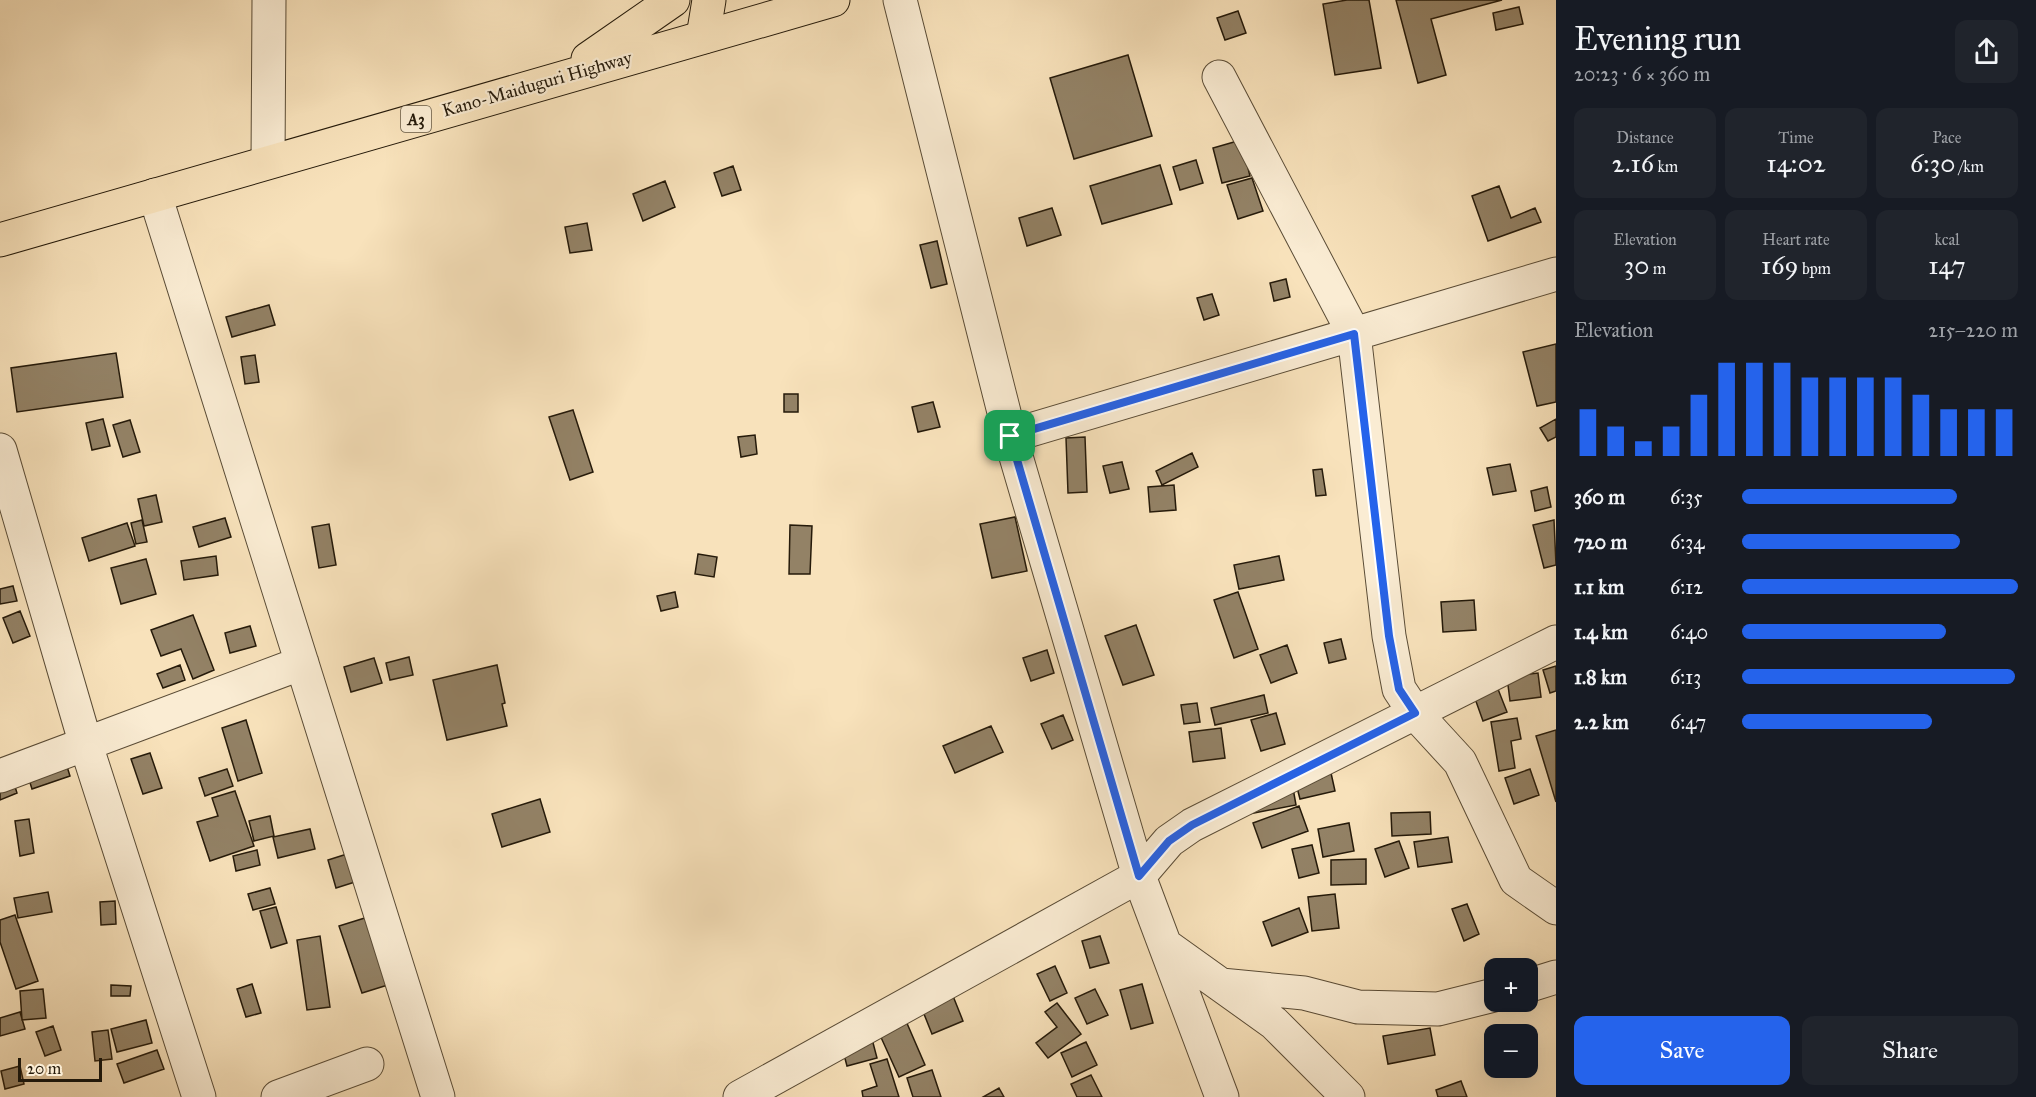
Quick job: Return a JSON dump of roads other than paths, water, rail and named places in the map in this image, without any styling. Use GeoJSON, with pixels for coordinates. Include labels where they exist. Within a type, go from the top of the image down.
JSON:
{"type":"FeatureCollection","features":[{"type":"Feature","properties":{"kind":"main road"},"geometry":{"type":"LineString","coordinates":[[562,77],[673,0]]}},
{"type":"Feature","properties":{"kind":"main road"},"geometry":{"type":"LineString","coordinates":[[703,37],[709,0]]}},
{"type":"Feature","properties":{"kind":"main road","name":"Kano-Maiduguri Highway"},"geometry":{"type":"LineString","coordinates":[[0,240],[703,37],[819,1]]}},
{"type":"Feature","properties":{"kind":"street"},"geometry":{"type":"LineString","coordinates":[[268,162],[269,0]]}},
{"type":"Feature","properties":{"kind":"street"},"geometry":{"type":"LineString","coordinates":[[900,0],[1010,436],[1139,876],[1222,1097]]}},
{"type":"Feature","properties":{"kind":"street"},"geometry":{"type":"LineString","coordinates":[[1219,77],[1354,334],[1389,636],[1399,689],[1415,713],[1460,762],[1516,880],[1556,908]]}},
{"type":"Feature","properties":{"kind":"street"},"geometry":{"type":"LineString","coordinates":[[155,195],[438,1097]]}},
{"type":"Feature","properties":{"kind":"street"},"geometry":{"type":"LineString","coordinates":[[1010,436],[1556,274]]}},
{"type":"Feature","properties":{"kind":"street"},"geometry":{"type":"LineString","coordinates":[[0,450],[86,745],[199,1097]]}},
{"type":"Feature","properties":{"kind":"street"},"geometry":{"type":"LineString","coordinates":[[740,1097],[779,1088],[1139,876],[1169,841],[1192,825],[1556,642]]}},
{"type":"Feature","properties":{"kind":"street"},"geometry":{"type":"LineString","coordinates":[[0,776],[302,663]]}},
{"type":"Feature","properties":{"kind":"street"},"geometry":{"type":"LineString","coordinates":[[1165,945],[1274,1023],[1348,1097]]}},
{"type":"Feature","properties":{"kind":"street"},"geometry":{"type":"LineString","coordinates":[[1538,983],[1556,977]]}},
{"type":"Feature","properties":{"kind":"street"},"geometry":{"type":"LineString","coordinates":[[1221,985],[1304,993],[1358,1007],[1438,1009],[1484,998]]}},
{"type":"Feature","properties":{"kind":"street"},"geometry":{"type":"LineString","coordinates":[[279,1097],[367,1064]]}}]}
